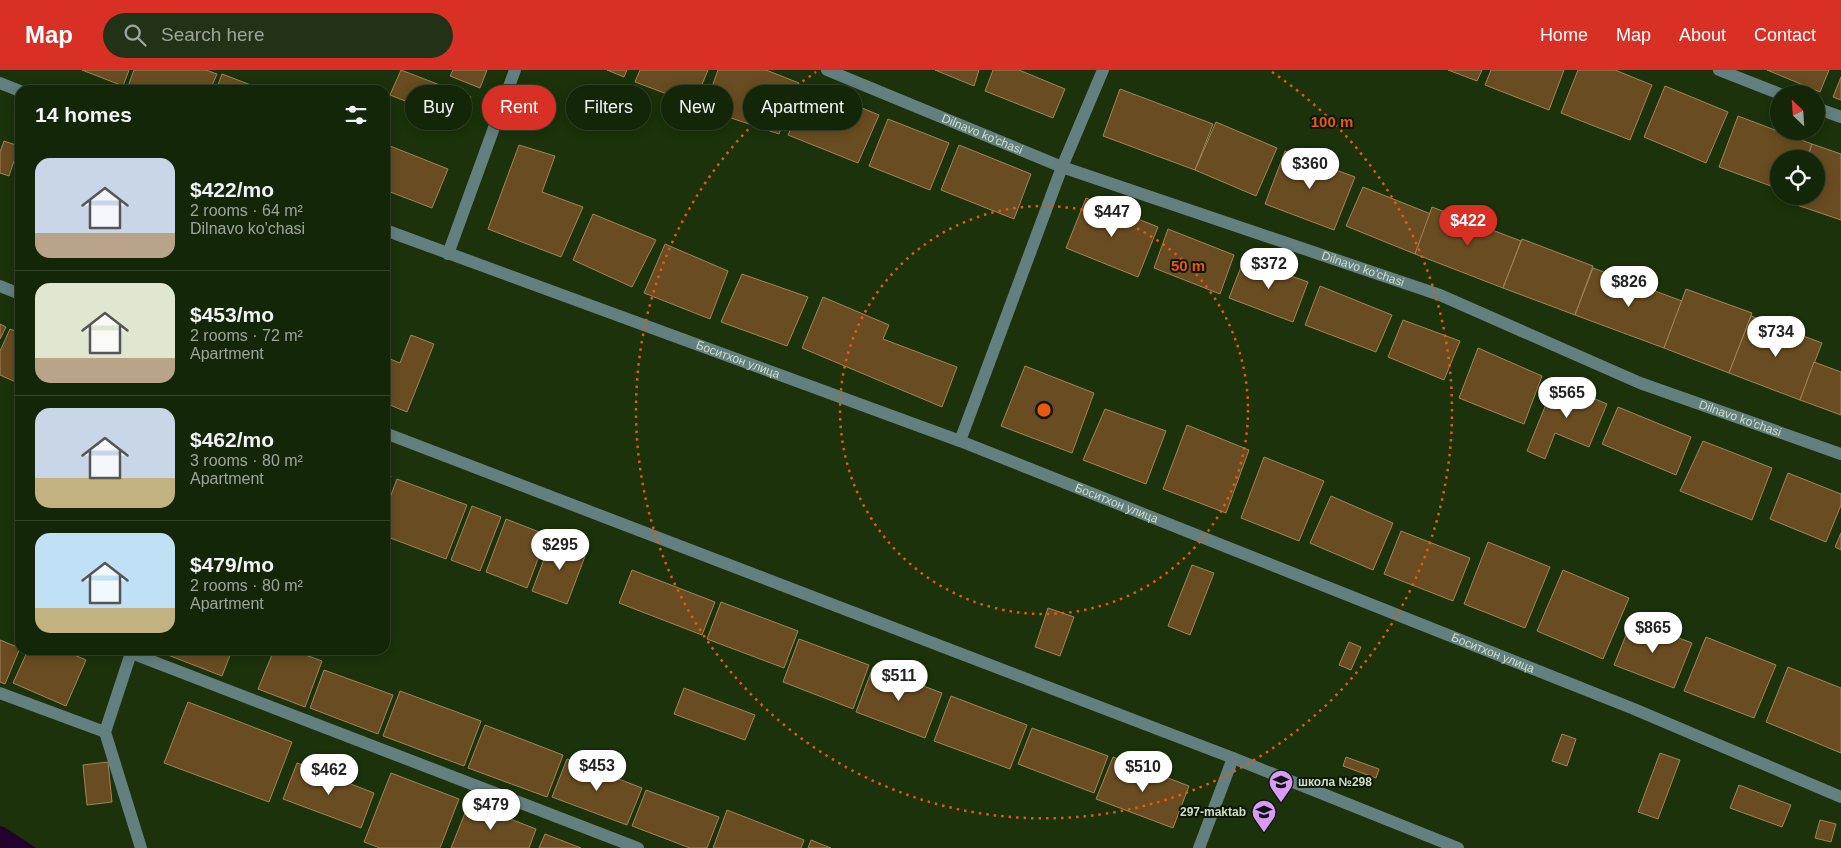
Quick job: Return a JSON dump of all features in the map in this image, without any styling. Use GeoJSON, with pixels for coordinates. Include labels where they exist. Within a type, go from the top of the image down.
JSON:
{"type":"FeatureCollection","features":[{"type":"Feature","properties":{"kind":"street"},"geometry":{"type":"LineString","coordinates":[[448,254],[515,70]]}},
{"type":"Feature","properties":{"kind":"street","name":"Dilnavo ko'chasi"},"geometry":{"type":"LineString","coordinates":[[827,70],[1062,167],[1440,295],[1640,384],[1841,454]]}},
{"type":"Feature","properties":{"kind":"street"},"geometry":{"type":"LineString","coordinates":[[960,441],[1062,167],[1103,70]]}},
{"type":"Feature","properties":{"kind":"street"},"geometry":{"type":"LineString","coordinates":[[1719,70],[1770,90]]}},
{"type":"Feature","properties":{"kind":"street"},"geometry":{"type":"LineString","coordinates":[[0,83],[15,89]]}},
{"type":"Feature","properties":{"kind":"street"},"geometry":{"type":"LineString","coordinates":[[1825,111],[1841,117]]}},
{"type":"Feature","properties":{"kind":"street","name":"Боситхон улица"},"geometry":{"type":"LineString","coordinates":[[390,232],[960,441],[1634,709],[1841,797]]}},
{"type":"Feature","properties":{"kind":"street"},"geometry":{"type":"LineString","coordinates":[[0,286],[15,292]]}},
{"type":"Feature","properties":{"kind":"street"},"geometry":{"type":"LineString","coordinates":[[390,435],[1233,758],[1458,848]]}},
{"type":"Feature","properties":{"kind":"street"},"geometry":{"type":"LineString","coordinates":[[130,655],[105,732],[141,848]]}},
{"type":"Feature","properties":{"kind":"street"},"geometry":{"type":"LineString","coordinates":[[141,655],[638,848]]}},
{"type":"Feature","properties":{"kind":"street"},"geometry":{"type":"LineString","coordinates":[[0,693],[105,732]]}},
{"type":"Feature","properties":{"kind":"street"},"geometry":{"type":"LineString","coordinates":[[1199,848],[1233,758]]}},
{"type":"Feature","properties":{"kind":"shaded area"},"geometry":{"type":"Polygon","coordinates":[[[0,826],[4,827],[36,848],[0,848],[0,826]]]}},
{"type":"Feature","properties":{"kind":"building"},"geometry":{"type":"Polygon","coordinates":[[[82,70],[129,70],[123,85],[82,70]]]}},
{"type":"Feature","properties":{"kind":"building"},"geometry":{"type":"Polygon","coordinates":[[[134,70],[206,70],[217,74],[212,85],[128,85],[134,70]]]}},
{"type":"Feature","properties":{"kind":"building"},"geometry":{"type":"Polygon","coordinates":[[[401,70],[440,85],[405,85],[405,101],[390,95],[401,70]]]}},
{"type":"Feature","properties":{"kind":"building"},"geometry":{"type":"Polygon","coordinates":[[[453,70],[487,70],[480,88],[450,76],[453,70]]]}},
{"type":"Feature","properties":{"kind":"building"},"geometry":{"type":"Polygon","coordinates":[[[607,70],[627,70],[624,77],[607,70]]]}},
{"type":"Feature","properties":{"kind":"building"},"geometry":{"type":"Polygon","coordinates":[[[640,70],[708,70],[702,85],[661,85],[661,92],[651,88],[651,85],[635,82],[640,70]]]}},
{"type":"Feature","properties":{"kind":"building"},"geometry":{"type":"Polygon","coordinates":[[[718,70],[766,70],[799,83],[798,85],[743,85],[743,122],[733,119],[733,85],[713,85],[718,70]]]}},
{"type":"Feature","properties":{"kind":"building"},"geometry":{"type":"Polygon","coordinates":[[[935,70],[979,70],[974,86],[935,70]]]}},
{"type":"Feature","properties":{"kind":"building"},"geometry":{"type":"Polygon","coordinates":[[[993,70],[1019,70],[1065,89],[1053,118],[985,91],[993,70]]]}},
{"type":"Feature","properties":{"kind":"building"},"geometry":{"type":"Polygon","coordinates":[[[1448,70],[1482,70],[1477,81],[1448,70]]]}},
{"type":"Feature","properties":{"kind":"building"},"geometry":{"type":"Polygon","coordinates":[[[1491,70],[1564,70],[1549,110],[1485,85],[1491,70]]]}},
{"type":"Feature","properties":{"kind":"building"},"geometry":{"type":"Polygon","coordinates":[[[1578,70],[1615,70],[1652,85],[1630,140],[1561,113],[1578,70]]]}},
{"type":"Feature","properties":{"kind":"building"},"geometry":{"type":"Polygon","coordinates":[[[1767,70],[1829,70],[1823,85],[1803,85],[1767,70]]]}},
{"type":"Feature","properties":{"kind":"building"},"geometry":{"type":"Polygon","coordinates":[[[222,74],[251,85],[218,85],[222,74]]]}},
{"type":"Feature","properties":{"kind":"building"},"geometry":{"type":"Polygon","coordinates":[[[1841,77],[1841,100],[1833,97],[1841,77]]]}},
{"type":"Feature","properties":{"kind":"building"},"geometry":{"type":"Polygon","coordinates":[[[1665,86],[1728,112],[1706,163],[1644,137],[1665,86]]]}},
{"type":"Feature","properties":{"kind":"building"},"geometry":{"type":"Polygon","coordinates":[[[1120,89],[1213,124],[1195,170],[1103,136],[1120,89]]]}},
{"type":"Feature","properties":{"kind":"building"},"geometry":{"type":"Polygon","coordinates":[[[862,108],[879,115],[858,163],[788,135],[790,130],[862,130],[862,108]]]}},
{"type":"Feature","properties":{"kind":"building"},"geometry":{"type":"Polygon","coordinates":[[[1738,116],[1770,128],[1770,140],[1801,140],[1812,144],[1810,150],[1770,150],[1770,186],[1719,167],[1738,116]]]}},
{"type":"Feature","properties":{"kind":"building"},"geometry":{"type":"Polygon","coordinates":[[[888,119],[949,143],[930,190],[869,166],[888,119]]]}},
{"type":"Feature","properties":{"kind":"building"},"geometry":{"type":"Polygon","coordinates":[[[1216,122],[1277,148],[1256,196],[1195,170],[1216,122]]]}},
{"type":"Feature","properties":{"kind":"building"},"geometry":{"type":"Polygon","coordinates":[[[767,130],[781,130],[779,134],[767,130]]]}},
{"type":"Feature","properties":{"kind":"building"},"geometry":{"type":"Polygon","coordinates":[[[4,141],[15,145],[15,158],[9,176],[0,173],[0,152],[4,141]]]}},
{"type":"Feature","properties":{"kind":"building"},"geometry":{"type":"Polygon","coordinates":[[[1812,144],[1841,154],[1841,220],[1797,205],[1825,205],[1825,150],[1810,150],[1812,144]]]}},
{"type":"Feature","properties":{"kind":"building"},"geometry":{"type":"Polygon","coordinates":[[[519,145],[555,156],[542,192],[583,207],[561,257],[488,229],[519,145]]]}},
{"type":"Feature","properties":{"kind":"building"},"geometry":{"type":"Polygon","coordinates":[[[959,145],[1031,174],[1014,219],[941,190],[959,145]]]}},
{"type":"Feature","properties":{"kind":"building"},"geometry":{"type":"Polygon","coordinates":[[[390,146],[448,169],[432,208],[390,192],[390,146]]]}},
{"type":"Feature","properties":{"kind":"building"},"geometry":{"type":"Polygon","coordinates":[[[1285,151],[1355,177],[1334,230],[1265,204],[1285,151]]]}},
{"type":"Feature","properties":{"kind":"building"},"geometry":{"type":"Polygon","coordinates":[[[1363,187],[1431,214],[1415,254],[1346,226],[1363,187]]]}},
{"type":"Feature","properties":{"kind":"building"},"geometry":{"type":"Polygon","coordinates":[[[1086,198],[1158,227],[1138,277],[1066,248],[1086,198]]]}},
{"type":"Feature","properties":{"kind":"building"},"geometry":{"type":"Polygon","coordinates":[[[1432,207],[1521,241],[1503,288],[1415,254],[1432,207]]]}},
{"type":"Feature","properties":{"kind":"building"},"geometry":{"type":"Polygon","coordinates":[[[593,214],[656,240],[632,287],[573,260],[593,214]]]}},
{"type":"Feature","properties":{"kind":"building"},"geometry":{"type":"Polygon","coordinates":[[[1168,229],[1234,255],[1220,294],[1154,268],[1168,229]]]}},
{"type":"Feature","properties":{"kind":"building"},"geometry":{"type":"Polygon","coordinates":[[[1522,239],[1593,266],[1575,315],[1503,288],[1522,239]]]}},
{"type":"Feature","properties":{"kind":"building"},"geometry":{"type":"Polygon","coordinates":[[[665,244],[728,271],[710,319],[644,293],[665,244]]]}},
{"type":"Feature","properties":{"kind":"building"},"geometry":{"type":"Polygon","coordinates":[[[1244,259],[1308,282],[1293,322],[1229,298],[1244,259]]]}},
{"type":"Feature","properties":{"kind":"building"},"geometry":{"type":"Polygon","coordinates":[[[1593,268],[1682,301],[1664,348],[1575,315],[1593,268]]]}},
{"type":"Feature","properties":{"kind":"building"},"geometry":{"type":"Polygon","coordinates":[[[742,274],[808,297],[787,346],[721,322],[742,274]]]}},
{"type":"Feature","properties":{"kind":"building"},"geometry":{"type":"Polygon","coordinates":[[[1320,286],[1392,315],[1376,352],[1305,325],[1320,286]]]}},
{"type":"Feature","properties":{"kind":"building"},"geometry":{"type":"Polygon","coordinates":[[[1686,289],[1752,313],[1729,373],[1664,348],[1686,289]]]}},
{"type":"Feature","properties":{"kind":"building"},"geometry":{"type":"Polygon","coordinates":[[[823,297],[889,325],[883,339],[957,367],[942,407],[802,348],[823,297]]]}},
{"type":"Feature","properties":{"kind":"building"},"geometry":{"type":"Polygon","coordinates":[[[1751,316],[1822,343],[1800,400],[1729,373],[1751,316]]]}},
{"type":"Feature","properties":{"kind":"building"},"geometry":{"type":"Polygon","coordinates":[[[1403,320],[1460,341],[1444,380],[1388,357],[1403,320]]]}},
{"type":"Feature","properties":{"kind":"building"},"geometry":{"type":"Polygon","coordinates":[[[0,324],[6,327],[0,339],[0,324]]]}},
{"type":"Feature","properties":{"kind":"building"},"geometry":{"type":"Polygon","coordinates":[[[10,329],[15,331],[15,382],[0,375],[0,351],[10,329]]]}},
{"type":"Feature","properties":{"kind":"building"},"geometry":{"type":"Polygon","coordinates":[[[411,335],[434,344],[407,412],[390,405],[390,359],[400,363],[411,335]]]}},
{"type":"Feature","properties":{"kind":"building"},"geometry":{"type":"Polygon","coordinates":[[[1478,348],[1542,376],[1524,424],[1459,398],[1478,348]]]}},
{"type":"Feature","properties":{"kind":"building"},"geometry":{"type":"Polygon","coordinates":[[[1814,362],[1841,372],[1841,415],[1800,400],[1814,362]]]}},
{"type":"Feature","properties":{"kind":"building"},"geometry":{"type":"Polygon","coordinates":[[[1025,366],[1094,393],[1072,453],[1001,426],[1025,366]]]}},
{"type":"Feature","properties":{"kind":"building"},"geometry":{"type":"Polygon","coordinates":[[[1555,382],[1607,404],[1589,447],[1555,433],[1545,459],[1527,451],[1555,382]]]}},
{"type":"Feature","properties":{"kind":"building"},"geometry":{"type":"Polygon","coordinates":[[[1618,407],[1691,437],[1676,475],[1602,444],[1618,407]]]}},
{"type":"Feature","properties":{"kind":"building"},"geometry":{"type":"Polygon","coordinates":[[[1105,409],[1166,431],[1146,484],[1083,460],[1105,409]]]}},
{"type":"Feature","properties":{"kind":"building"},"geometry":{"type":"Polygon","coordinates":[[[1187,425],[1249,450],[1226,513],[1163,489],[1187,425]]]}},
{"type":"Feature","properties":{"kind":"building"},"geometry":{"type":"Polygon","coordinates":[[[1703,441],[1772,468],[1752,520],[1680,491],[1703,441]]]}},
{"type":"Feature","properties":{"kind":"building"},"geometry":{"type":"Polygon","coordinates":[[[1264,457],[1324,481],[1299,541],[1241,518],[1264,457]]]}},
{"type":"Feature","properties":{"kind":"building"},"geometry":{"type":"Polygon","coordinates":[[[1788,473],[1841,494],[1841,505],[1826,542],[1770,519],[1788,473]]]}},
{"type":"Feature","properties":{"kind":"building"},"geometry":{"type":"Polygon","coordinates":[[[397,479],[467,505],[446,559],[390,538],[390,498],[397,479]]]}},
{"type":"Feature","properties":{"kind":"building"},"geometry":{"type":"Polygon","coordinates":[[[1331,496],[1393,523],[1373,570],[1310,543],[1331,496]]]}},
{"type":"Feature","properties":{"kind":"building"},"geometry":{"type":"Polygon","coordinates":[[[472,506],[501,517],[480,571],[451,560],[472,506]]]}},
{"type":"Feature","properties":{"kind":"building"},"geometry":{"type":"Polygon","coordinates":[[[506,519],[547,535],[527,588],[486,572],[506,519]]]}},
{"type":"Feature","properties":{"kind":"building"},"geometry":{"type":"Polygon","coordinates":[[[1401,531],[1470,558],[1453,601],[1384,574],[1401,531]]]}},
{"type":"Feature","properties":{"kind":"building"},"geometry":{"type":"Polygon","coordinates":[[[1841,533],[1841,550],[1835,547],[1841,533]]]}},
{"type":"Feature","properties":{"kind":"building"},"geometry":{"type":"Polygon","coordinates":[[[552,538],[587,551],[567,604],[532,591],[552,538]]]}},
{"type":"Feature","properties":{"kind":"building"},"geometry":{"type":"Polygon","coordinates":[[[1488,542],[1550,567],[1525,628],[1464,604],[1488,542]]]}},
{"type":"Feature","properties":{"kind":"building"},"geometry":{"type":"Polygon","coordinates":[[[1192,565],[1214,573],[1190,635],[1168,626],[1192,565]]]}},
{"type":"Feature","properties":{"kind":"building"},"geometry":{"type":"Polygon","coordinates":[[[632,570],[715,602],[702,635],[619,603],[632,570]]]}},
{"type":"Feature","properties":{"kind":"building"},"geometry":{"type":"Polygon","coordinates":[[[1563,570],[1629,598],[1603,659],[1537,631],[1563,570]]]}},
{"type":"Feature","properties":{"kind":"building"},"geometry":{"type":"Polygon","coordinates":[[[721,602],[798,631],[784,668],[707,639],[721,602]]]}},
{"type":"Feature","properties":{"kind":"building"},"geometry":{"type":"Polygon","coordinates":[[[1048,608],[1074,617],[1060,656],[1035,647],[1048,608]]]}},
{"type":"Feature","properties":{"kind":"building"},"geometry":{"type":"Polygon","coordinates":[[[1632,620],[1692,643],[1674,688],[1614,665],[1632,620]]]}},
{"type":"Feature","properties":{"kind":"building"},"geometry":{"type":"Polygon","coordinates":[[[1706,637],[1776,665],[1754,718],[1684,691],[1706,637]]]}},
{"type":"Feature","properties":{"kind":"building"},"geometry":{"type":"Polygon","coordinates":[[[799,639],[869,665],[853,709],[783,682],[799,639]]]}},
{"type":"Feature","properties":{"kind":"building"},"geometry":{"type":"Polygon","coordinates":[[[0,640],[15,646],[15,655],[17,655],[5,684],[0,682],[0,640]]]}},
{"type":"Feature","properties":{"kind":"building"},"geometry":{"type":"Polygon","coordinates":[[[1349,642],[1361,647],[1351,670],[1339,665],[1349,642]]]}},
{"type":"Feature","properties":{"kind":"building"},"geometry":{"type":"Polygon","coordinates":[[[26,655],[74,655],[86,660],[66,706],[13,683],[26,655]]]}},
{"type":"Feature","properties":{"kind":"building"},"geometry":{"type":"Polygon","coordinates":[[[168,655],[230,655],[222,676],[168,655]]]}},
{"type":"Feature","properties":{"kind":"building"},"geometry":{"type":"Polygon","coordinates":[[[272,655],[306,655],[322,661],[305,707],[258,689],[272,655]]]}},
{"type":"Feature","properties":{"kind":"building"},"geometry":{"type":"Polygon","coordinates":[[[873,667],[942,693],[925,738],[856,712],[873,667]]]}},
{"type":"Feature","properties":{"kind":"building"},"geometry":{"type":"Polygon","coordinates":[[[1788,667],[1841,688],[1841,753],[1766,722],[1788,667]]]}},
{"type":"Feature","properties":{"kind":"building"},"geometry":{"type":"Polygon","coordinates":[[[324,670],[393,695],[378,734],[310,708],[324,670]]]}},
{"type":"Feature","properties":{"kind":"building"},"geometry":{"type":"Polygon","coordinates":[[[684,688],[755,715],[745,740],[674,714],[684,688]]]}},
{"type":"Feature","properties":{"kind":"building"},"geometry":{"type":"Polygon","coordinates":[[[400,691],[481,721],[464,766],[383,736],[400,691]]]}},
{"type":"Feature","properties":{"kind":"building"},"geometry":{"type":"Polygon","coordinates":[[[951,696],[1027,725],[1010,769],[934,741],[951,696]]]}},
{"type":"Feature","properties":{"kind":"building"},"geometry":{"type":"Polygon","coordinates":[[[188,702],[292,742],[269,802],[164,763],[188,702]]]}},
{"type":"Feature","properties":{"kind":"building"},"geometry":{"type":"Polygon","coordinates":[[[485,725],[563,755],[547,797],[468,768],[485,725]]]}},
{"type":"Feature","properties":{"kind":"building"},"geometry":{"type":"Polygon","coordinates":[[[1032,728],[1108,756],[1094,793],[1018,764],[1032,728]]]}},
{"type":"Feature","properties":{"kind":"building"},"geometry":{"type":"Polygon","coordinates":[[[1562,734],[1576,739],[1567,766],[1552,761],[1562,734]]]}},
{"type":"Feature","properties":{"kind":"building"},"geometry":{"type":"Polygon","coordinates":[[[1660,753],[1680,760],[1658,819],[1638,812],[1660,753]]]}},
{"type":"Feature","properties":{"kind":"building"},"geometry":{"type":"Polygon","coordinates":[[[1113,757],[1189,786],[1173,828],[1096,799],[1113,757]]]}},
{"type":"Feature","properties":{"kind":"building"},"geometry":{"type":"Polygon","coordinates":[[[1346,757],[1379,769],[1376,778],[1343,766],[1346,757]]]}},
{"type":"Feature","properties":{"kind":"building"},"geometry":{"type":"Polygon","coordinates":[[[567,759],[642,788],[627,825],[552,797],[567,759]]]}},
{"type":"Feature","properties":{"kind":"building"},"geometry":{"type":"Polygon","coordinates":[[[108,762],[112,802],[87,805],[83,765],[108,762]]]}},
{"type":"Feature","properties":{"kind":"building"},"geometry":{"type":"Polygon","coordinates":[[[297,763],[374,793],[361,828],[283,799],[297,763]]]}},
{"type":"Feature","properties":{"kind":"building"},"geometry":{"type":"Polygon","coordinates":[[[391,773],[459,799],[440,848],[380,848],[364,842],[391,773]]]}},
{"type":"Feature","properties":{"kind":"building"},"geometry":{"type":"Polygon","coordinates":[[[1739,785],[1791,805],[1782,827],[1730,808],[1739,785]]]}},
{"type":"Feature","properties":{"kind":"building"},"geometry":{"type":"Polygon","coordinates":[[[646,790],[719,817],[707,848],[690,848],[632,826],[646,790]]]}},
{"type":"Feature","properties":{"kind":"building"},"geometry":{"type":"Polygon","coordinates":[[[469,803],[536,829],[529,848],[451,848],[469,803]]]}},
{"type":"Feature","properties":{"kind":"building"},"geometry":{"type":"Polygon","coordinates":[[[727,810],[804,840],[801,848],[713,848],[727,810]]]}},
{"type":"Feature","properties":{"kind":"building"},"geometry":{"type":"Polygon","coordinates":[[[1820,820],[1836,824],[1831,842],[1815,838],[1820,820]]]}},
{"type":"Feature","properties":{"kind":"building"},"geometry":{"type":"Polygon","coordinates":[[[545,834],[581,848],[539,848],[545,834]]]}},
{"type":"Feature","properties":{"kind":"building"},"geometry":{"type":"Polygon","coordinates":[[[811,840],[831,848],[808,848],[811,840]]]}},
{"type":"Feature","properties":{"kind":"place","name":"школа №298"},"geometry":{"type":"Point","coordinates":[1281,803]}},
{"type":"Feature","properties":{"kind":"place","name":"297-maktab"},"geometry":{"type":"Point","coordinates":[1264,833]}}]}
